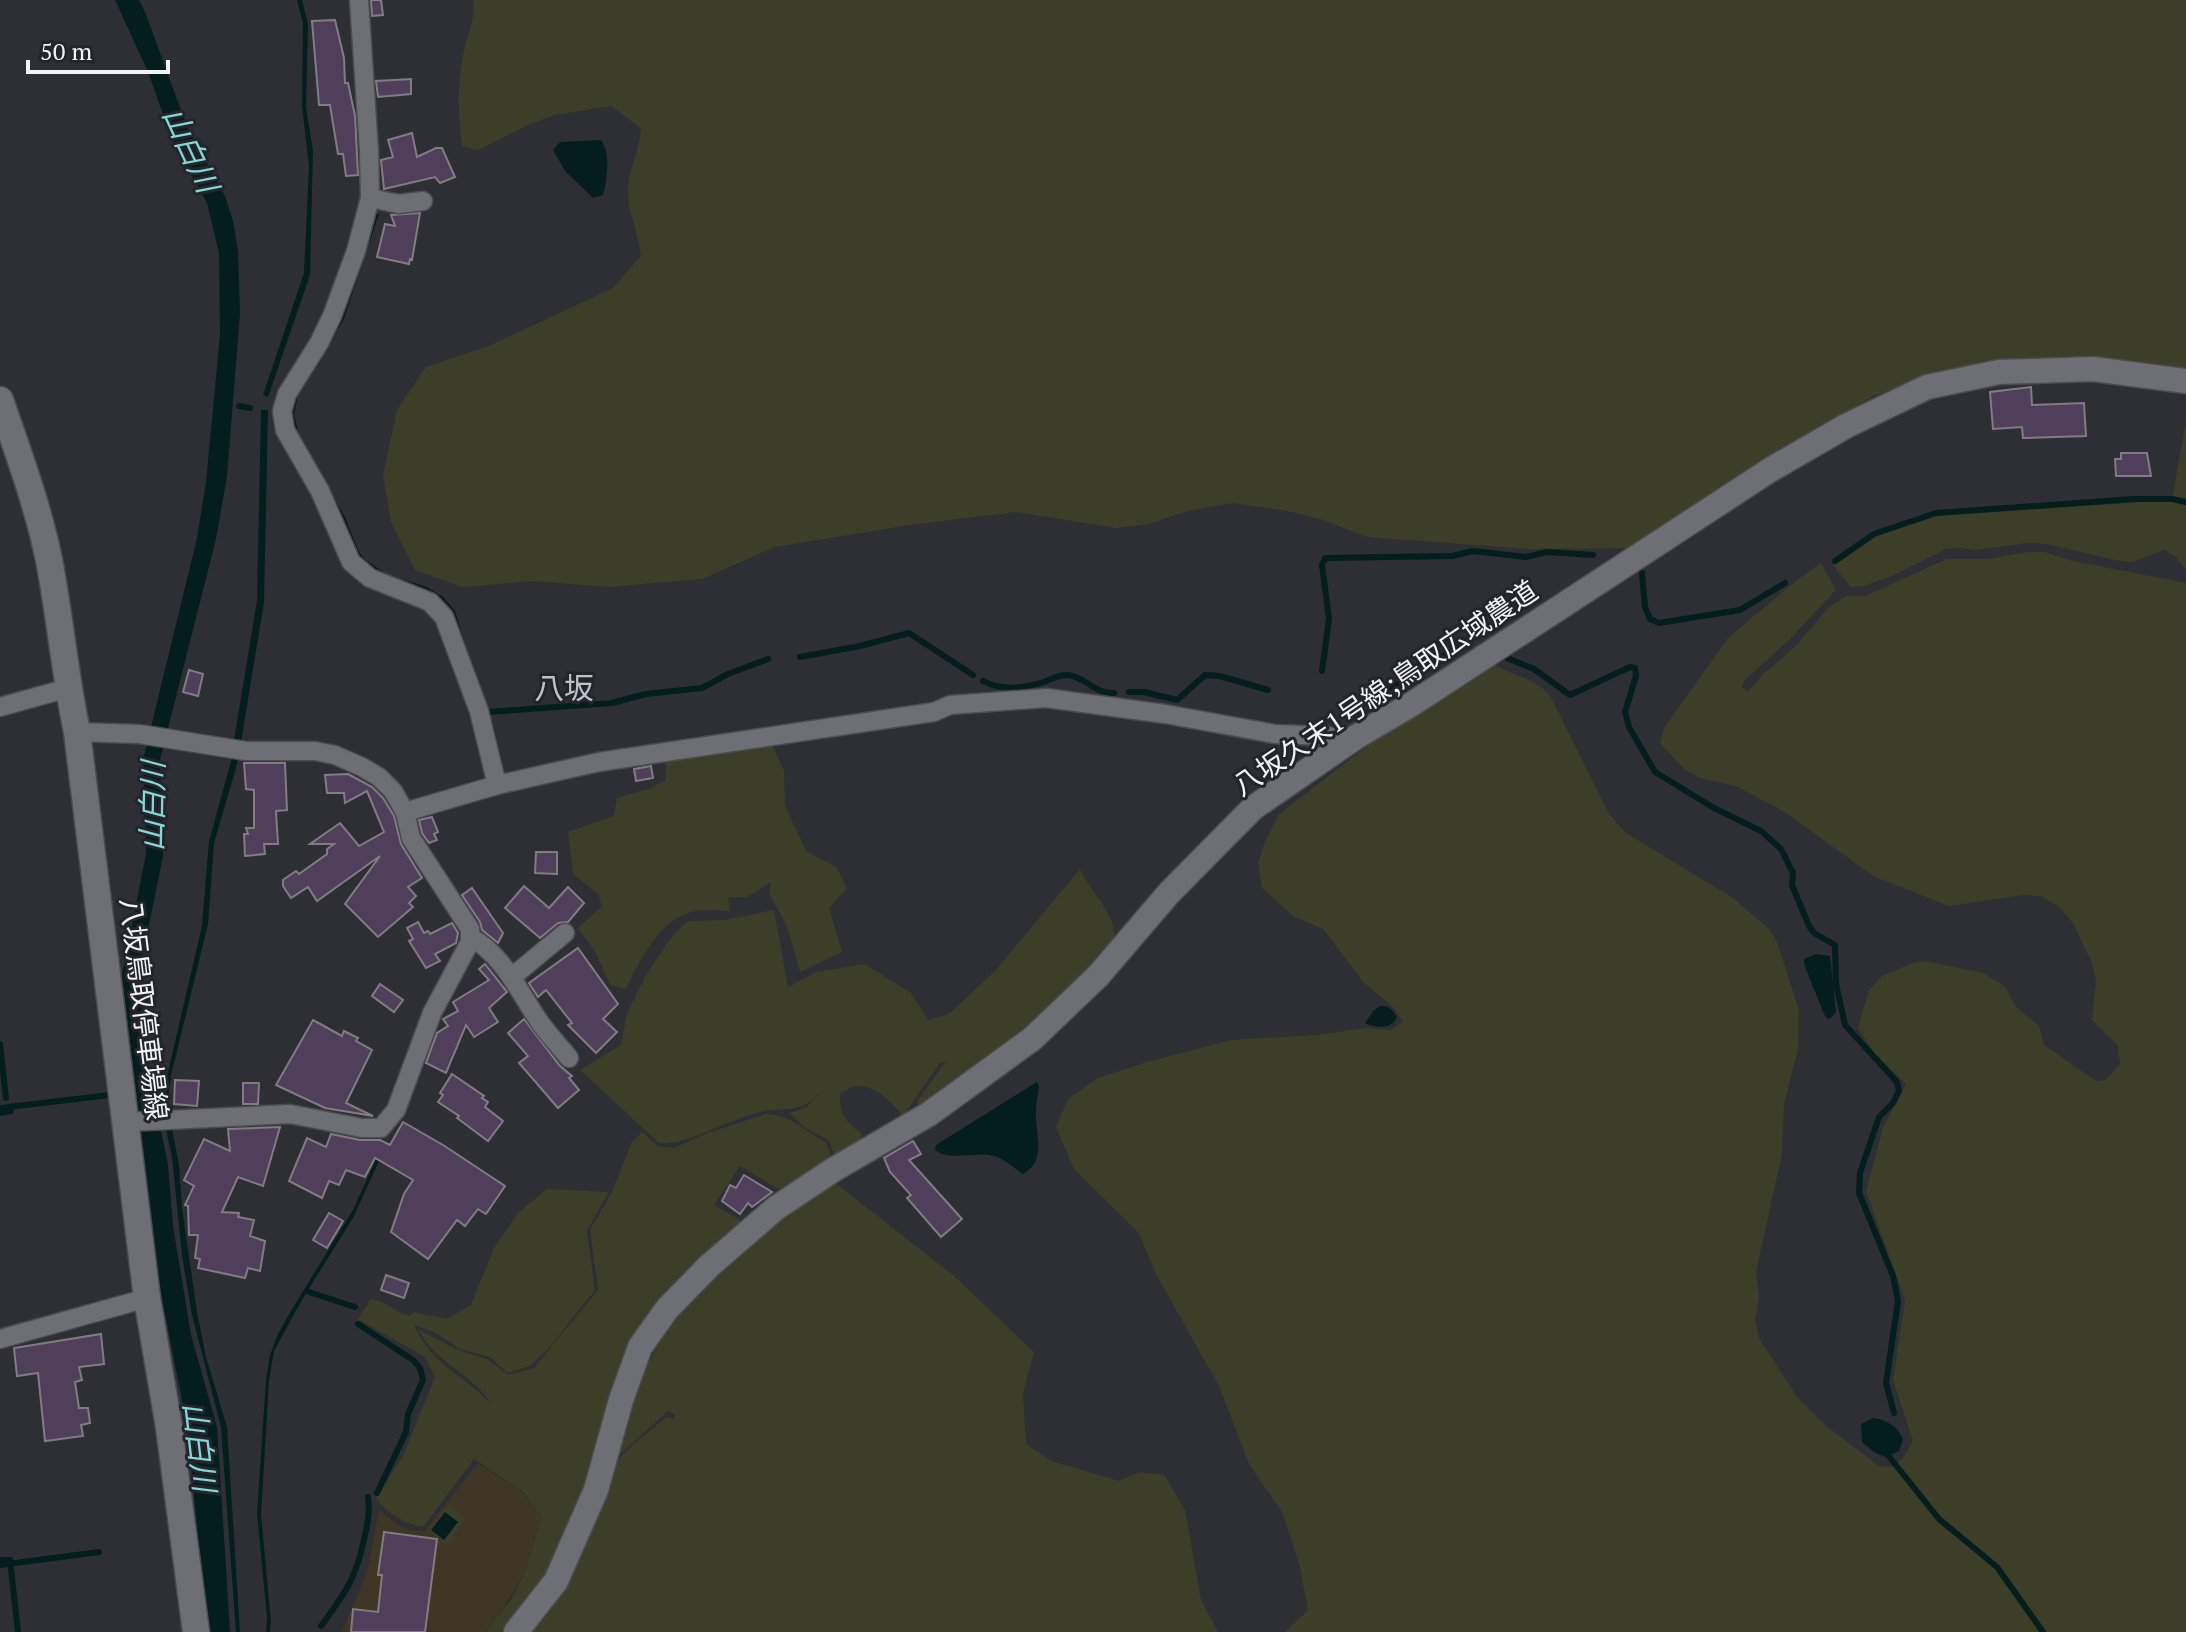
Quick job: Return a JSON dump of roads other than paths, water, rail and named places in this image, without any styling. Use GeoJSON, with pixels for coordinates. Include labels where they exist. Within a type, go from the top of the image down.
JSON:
{"type":"FeatureCollection","features":[{"type":"Feature","properties":{"kind":"main road","name":"八坂鳥取停車場線"},"geometry":{"type":"LineString","coordinates":[[0,400],[49,558],[77,732],[147,1298],[169,1427],[196,1632]]}},
{"type":"Feature","properties":{"kind":"street"},"geometry":{"type":"LineString","coordinates":[[359,0],[370,198],[356,251],[332,316],[287,394],[282,411],[285,430],[320,491],[351,562],[370,578],[430,602],[444,617],[479,711],[497,785]]}},
{"type":"Feature","properties":{"kind":"street"},"geometry":{"type":"LineString","coordinates":[[370,198],[399,204],[423,201]]}},
{"type":"Feature","properties":{"kind":"street","name":"八坂久末1号線;鳥取広域農道"},"geometry":{"type":"LineString","coordinates":[[516,1632],[556,1581],[596,1490],[621,1400],[640,1347],[667,1309],[709,1266],[776,1208],[833,1170],[929,1114],[1032,1039],[1098,976],[1169,893],[1253,808],[1349,742],[1770,470],[1846,426],[1927,387],[1999,372],[2093,369],[2186,381]]}},
{"type":"Feature","properties":{"kind":"street"},"geometry":{"type":"LineString","coordinates":[[0,707],[68,688]]}},
{"type":"Feature","properties":{"kind":"street"},"geometry":{"type":"LineString","coordinates":[[405,812],[497,785],[599,762],[934,712],[950,705],[1046,698],[1165,714],[1275,734],[1328,736],[1349,742]]}},
{"type":"Feature","properties":{"kind":"street"},"geometry":{"type":"LineString","coordinates":[[77,732],[139,734],[246,751],[315,751],[335,755],[379,777],[393,791],[405,812],[411,838],[470,929],[470,942],[432,1013],[396,1110],[381,1128],[362,1128],[290,1114],[127,1122]]}},
{"type":"Feature","properties":{"kind":"street"},"geometry":{"type":"LineString","coordinates":[[512,977],[565,933]]}},
{"type":"Feature","properties":{"kind":"street"},"geometry":{"type":"LineString","coordinates":[[470,937],[483,944],[512,977],[541,1023],[569,1058]]}},
{"type":"Feature","properties":{"kind":"street"},"geometry":{"type":"LineString","coordinates":[[0,1339],[147,1298]]}},
{"type":"Feature","properties":{"kind":"water","name":"山白川"},"geometry":{"type":"Polygon","coordinates":[[[115,0],[139,0],[145,12],[188,129],[225,196],[238,250],[240,313],[227,476],[216,539],[160,760],[163,856],[138,979],[191,1335],[217,1427],[230,1632],[207,1632],[187,1425],[160,1289],[122,975],[146,854],[143,760],[197,538],[206,482],[220,335],[219,253],[207,203],[172,139],[148,72],[115,0]]]}},
{"type":"Feature","properties":{"kind":"water"},"geometry":{"type":"Polygon","coordinates":[[[297,0],[302,0],[308,24],[306,107],[313,151],[310,275],[268,397],[263,395],[304,273],[309,166],[302,106],[303,23],[297,0]]]}},
{"type":"Feature","properties":{"kind":"water"},"geometry":{"type":"Polygon","coordinates":[[[601,140],[607,159],[606,182],[603,195],[593,198],[565,171],[553,150],[560,142],[601,140]]]}},
{"type":"Feature","properties":{"kind":"water"},"geometry":{"type":"Polygon","coordinates":[[[376,213],[379,214],[344,319],[298,395],[294,414],[299,435],[345,517],[364,559],[388,575],[427,587],[443,597],[455,611],[476,681],[494,727],[504,769],[500,770],[451,612],[442,600],[423,589],[388,578],[359,559],[337,507],[296,435],[290,413],[295,394],[366,246],[376,213]]]}},
{"type":"Feature","properties":{"kind":"water"},"geometry":{"type":"Polygon","coordinates":[[[261,410],[268,410],[264,602],[241,742],[234,740],[257,601],[261,410]]]}},
{"type":"Feature","properties":{"kind":"water"},"geometry":{"type":"Polygon","coordinates":[[[232,758],[238,761],[214,843],[208,924],[171,1076],[167,1107],[163,1107],[164,1089],[202,926],[209,841],[232,758]]]}},
{"type":"Feature","properties":{"kind":"water"},"geometry":{"type":"Polygon","coordinates":[[[1816,954],[1830,956],[1836,1012],[1827,1019],[1804,964],[1804,959],[1816,954]]]}},
{"type":"Feature","properties":{"kind":"water"},"geometry":{"type":"Polygon","coordinates":[[[1380,1006],[1392,1010],[1397,1017],[1395,1021],[1383,1027],[1365,1023],[1373,1011],[1380,1006]]]}},
{"type":"Feature","properties":{"kind":"water"},"geometry":{"type":"Polygon","coordinates":[[[1037,1082],[1037,1157],[1023,1174],[994,1156],[956,1156],[935,1150],[936,1145],[1037,1082]]]}},
{"type":"Feature","properties":{"kind":"water"},"geometry":{"type":"Polygon","coordinates":[[[171,1124],[197,1312],[206,1357],[227,1427],[240,1632],[236,1632],[221,1427],[192,1315],[182,1255],[172,1157],[165,1125],[171,1124]]]}},
{"type":"Feature","properties":{"kind":"water"},"geometry":{"type":"Polygon","coordinates":[[[384,1141],[387,1143],[354,1216],[274,1351],[269,1381],[261,1515],[271,1621],[270,1632],[266,1632],[257,1513],[270,1355],[292,1309],[353,1210],[384,1141]]]}},
{"type":"Feature","properties":{"kind":"water"},"geometry":{"type":"Polygon","coordinates":[[[1873,1418],[1895,1427],[1903,1439],[1899,1451],[1885,1457],[1862,1442],[1861,1424],[1873,1418]]]}},
{"type":"Feature","properties":{"kind":"water"},"geometry":{"type":"Polygon","coordinates":[[[445,1512],[458,1522],[444,1540],[431,1530],[445,1512]]]}},
{"type":"Feature","properties":{"kind":"waterway"},"geometry":{"type":"LineString","coordinates":[[239,406],[250,408]]}},
{"type":"Feature","properties":{"kind":"waterway"},"geometry":{"type":"LineString","coordinates":[[1835,561],[1874,534],[1936,513],[2134,499],[2186,502]]}},
{"type":"Feature","properties":{"kind":"waterway"},"geometry":{"type":"LineString","coordinates":[[1322,671],[1329,619],[1322,565],[1325,558],[1453,556],[1473,551],[1526,557],[1547,552],[1593,555]]}},
{"type":"Feature","properties":{"kind":"waterway"},"geometry":{"type":"LineString","coordinates":[[1642,573],[1645,607],[1650,619],[1659,623],[1740,610],[1785,583]]}},
{"type":"Feature","properties":{"kind":"waterway"},"geometry":{"type":"LineString","coordinates":[[1370,697],[1421,673],[1484,630]]}},
{"type":"Feature","properties":{"kind":"waterway"},"geometry":{"type":"LineString","coordinates":[[800,657],[909,633],[973,675]]}},
{"type":"Feature","properties":{"kind":"waterway"},"geometry":{"type":"LineString","coordinates":[[1507,658],[1534,669],[1570,695],[1630,667],[1635,668],[1636,676],[1625,712],[1629,727],[1655,772],[1714,808],[1761,831],[1781,849],[1793,873],[1792,885],[1809,926],[1814,933],[1835,945],[1836,984],[1845,1025],[1897,1082],[1899,1091],[1893,1103],[1879,1117],[1860,1173],[1859,1193],[1893,1276],[1898,1301],[1886,1383],[1894,1413]]}},
{"type":"Feature","properties":{"kind":"waterway"},"geometry":{"type":"LineString","coordinates":[[488,712],[612,703],[646,694],[702,688],[768,659]]}},
{"type":"Feature","properties":{"kind":"waterway"},"geometry":{"type":"LineString","coordinates":[[983,681],[997,686],[1021,687],[1068,675],[1102,691],[1114,693]]}},
{"type":"Feature","properties":{"kind":"waterway"},"geometry":{"type":"LineString","coordinates":[[1129,692],[1144,692],[1177,700],[1205,675],[1220,676],[1268,690]]}},
{"type":"Feature","properties":{"kind":"waterway"},"geometry":{"type":"LineString","coordinates":[[0,1044],[6,1098]]}},
{"type":"Feature","properties":{"kind":"waterway"},"geometry":{"type":"LineString","coordinates":[[0,1108],[110,1095]]}},
{"type":"Feature","properties":{"kind":"waterway"},"geometry":{"type":"LineString","coordinates":[[0,1113],[11,1111]]}},
{"type":"Feature","properties":{"kind":"waterway"},"geometry":{"type":"LineString","coordinates":[[309,1292],[355,1307]]}},
{"type":"Feature","properties":{"kind":"waterway"},"geometry":{"type":"LineString","coordinates":[[358,1324],[413,1360],[420,1368],[423,1380],[408,1414],[406,1432],[377,1493]]}},
{"type":"Feature","properties":{"kind":"waterway"},"geometry":{"type":"LineString","coordinates":[[1883,1449],[1939,1519],[1997,1567],[2043,1632]]}},
{"type":"Feature","properties":{"kind":"waterway"},"geometry":{"type":"LineString","coordinates":[[321,1626],[354,1574],[368,1520],[368,1497]]}},
{"type":"Feature","properties":{"kind":"waterway"},"geometry":{"type":"LineString","coordinates":[[0,1565],[99,1552]]}},
{"type":"Feature","properties":{"kind":"waterway"},"geometry":{"type":"LineString","coordinates":[[0,1560],[10,1560],[18,1632]]}},
{"type":"Feature","properties":{"kind":"district","name":"八坂"},"geometry":{"type":"Point","coordinates":[564,689]}}]}
